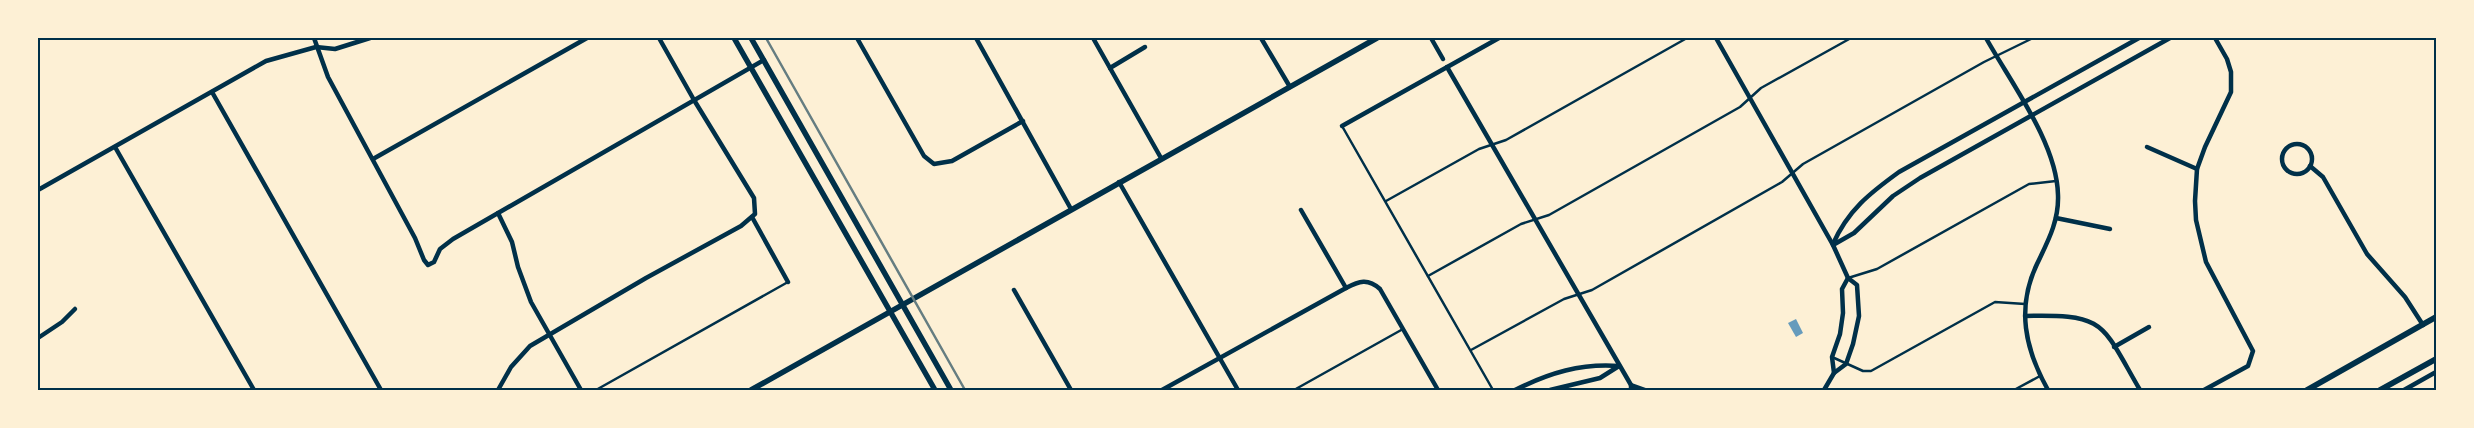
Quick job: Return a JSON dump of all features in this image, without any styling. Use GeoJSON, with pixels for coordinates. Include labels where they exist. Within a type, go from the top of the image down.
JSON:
{"type":"FeatureCollection","features":[{"type":"Feature","properties":{"kind":"main road"},"geometry":{"type":"LineString","coordinates":[[2307,390],[2436,317]]}},
{"type":"Feature","properties":{"kind":"main road"},"geometry":{"type":"LineString","coordinates":[[2380,390],[2436,359]]}},
{"type":"Feature","properties":{"kind":"street"},"geometry":{"type":"LineString","coordinates":[[314,38],[328,77],[374,159],[415,238],[424,260],[428,264],[434,262],[445,244],[764,60]]}},
{"type":"Feature","properties":{"kind":"street"},"geometry":{"type":"LineString","coordinates":[[38,190],[266,61],[316,47],[335,48],[370,38]]}},
{"type":"Feature","properties":{"kind":"street"},"geometry":{"type":"LineString","coordinates":[[374,159],[587,38]]}},
{"type":"Feature","properties":{"kind":"street"},"geometry":{"type":"LineString","coordinates":[[498,390],[520,356],[550,333],[741,226],[752,217],[756,209],[754,198],[694,100],[659,38]]}},
{"type":"Feature","properties":{"kind":"street"},"geometry":{"type":"LineString","coordinates":[[734,38],[935,390]]}},
{"type":"Feature","properties":{"kind":"street"},"geometry":{"type":"LineString","coordinates":[[751,38],[951,390]]}},
{"type":"Feature","properties":{"kind":"street"},"geometry":{"type":"LineString","coordinates":[[857,38],[924,156],[934,164],[952,161],[1023,121]]}},
{"type":"Feature","properties":{"kind":"street"},"geometry":{"type":"LineString","coordinates":[[976,38],[1071,209]]}},
{"type":"Feature","properties":{"kind":"street"},"geometry":{"type":"LineString","coordinates":[[1093,38],[1161,158]]}},
{"type":"Feature","properties":{"kind":"street"},"geometry":{"type":"LineString","coordinates":[[1261,38],[1290,87]]}},
{"type":"Feature","properties":{"kind":"street"},"geometry":{"type":"LineString","coordinates":[[751,390],[1377,38]]}},
{"type":"Feature","properties":{"kind":"street"},"geometry":{"type":"LineString","coordinates":[[1431,38],[1443,59]]}},
{"type":"Feature","properties":{"kind":"street"},"geometry":{"type":"LineString","coordinates":[[1342,126],[1499,38]]}},
{"type":"Feature","properties":{"kind":"street"},"geometry":{"type":"LineString","coordinates":[[1716,38],[1833,245],[1848,278],[1857,285],[1859,316],[1853,344],[1846,364],[1834,373],[1824,390]]}},
{"type":"Feature","properties":{"kind":"street"},"geometry":{"type":"LineString","coordinates":[[1986,38],[2048,148],[2057,181],[2056,218],[2049,242],[2032,276],[2024,316],[2029,350],[2048,390]]}},
{"type":"Feature","properties":{"kind":"street"},"geometry":{"type":"LineString","coordinates":[[1833,245],[1847,218],[1890,179],[2139,38]]}},
{"type":"Feature","properties":{"kind":"street"},"geometry":{"type":"LineString","coordinates":[[1833,245],[1854,233],[1883,205],[1904,189],[2170,38]]}},
{"type":"Feature","properties":{"kind":"street"},"geometry":{"type":"LineString","coordinates":[[2204,390],[2248,366],[2253,351],[2206,262],[2201,247],[2194,201],[2197,169],[2204,147],[2231,92],[2231,72],[2227,59],[2215,38]]}},
{"type":"Feature","properties":{"kind":"street"},"geometry":{"type":"LineString","coordinates":[[1110,68],[1145,48]]}},
{"type":"Feature","properties":{"kind":"street"},"geometry":{"type":"LineString","coordinates":[[1448,66],[1631,385],[1631,390]]}},
{"type":"Feature","properties":{"kind":"street"},"geometry":{"type":"LineString","coordinates":[[212,92],[381,390]]}},
{"type":"Feature","properties":{"kind":"street"},"geometry":{"type":"LineString","coordinates":[[2292,145],[2302,145],[2310,151],[2312,156],[2310,166],[2304,172],[2290,172],[2283,161],[2284,152],[2292,145]]}},
{"type":"Feature","properties":{"kind":"street"},"geometry":{"type":"LineString","coordinates":[[115,147],[254,390]]}},
{"type":"Feature","properties":{"kind":"street"},"geometry":{"type":"LineString","coordinates":[[2147,147],[2197,169]]}},
{"type":"Feature","properties":{"kind":"street"},"geometry":{"type":"LineString","coordinates":[[2310,166],[2323,177],[2367,254],[2405,297],[2423,325]]}},
{"type":"Feature","properties":{"kind":"street"},"geometry":{"type":"LineString","coordinates":[[1119,182],[1238,390]]}},
{"type":"Feature","properties":{"kind":"street"},"geometry":{"type":"LineString","coordinates":[[1301,210],[1346,288]]}},
{"type":"Feature","properties":{"kind":"street"},"geometry":{"type":"LineString","coordinates":[[498,213],[512,242],[524,287],[581,390]]}},
{"type":"Feature","properties":{"kind":"street"},"geometry":{"type":"LineString","coordinates":[[752,217],[788,282]]}},
{"type":"Feature","properties":{"kind":"street"},"geometry":{"type":"LineString","coordinates":[[2056,218],[2110,229]]}},
{"type":"Feature","properties":{"kind":"street"},"geometry":{"type":"LineString","coordinates":[[1834,373],[1832,357],[1842,323],[1842,288],[1848,278]]}},
{"type":"Feature","properties":{"kind":"street"},"geometry":{"type":"LineString","coordinates":[[1162,390],[1363,280],[1377,286],[1438,390]]}},
{"type":"Feature","properties":{"kind":"street"},"geometry":{"type":"LineString","coordinates":[[1014,290],[1071,390]]}},
{"type":"Feature","properties":{"kind":"street"},"geometry":{"type":"LineString","coordinates":[[38,338],[62,322],[75,309]]}},
{"type":"Feature","properties":{"kind":"street"},"geometry":{"type":"LineString","coordinates":[[2024,316],[2068,316],[2090,321],[2104,331],[2140,390]]}},
{"type":"Feature","properties":{"kind":"street"},"geometry":{"type":"LineString","coordinates":[[2114,347],[2149,327]]}},
{"type":"Feature","properties":{"kind":"street"},"geometry":{"type":"LineString","coordinates":[[1515,390],[1568,369],[1595,364],[1619,366]]}},
{"type":"Feature","properties":{"kind":"street"},"geometry":{"type":"LineString","coordinates":[[1550,390],[1600,378],[1619,366]]}},
{"type":"Feature","properties":{"kind":"street"},"geometry":{"type":"LineString","coordinates":[[2404,390],[2436,372]]}},
{"type":"Feature","properties":{"kind":"street"},"geometry":{"type":"LineString","coordinates":[[1631,385],[1645,390]]}},
{"type":"Feature","properties":{"kind":"lane"},"geometry":{"type":"LineString","coordinates":[[1386,201],[1479,149],[1506,140],[1686,38]]}},
{"type":"Feature","properties":{"kind":"lane"},"geometry":{"type":"LineString","coordinates":[[1428,276],[1521,224],[1557,210],[1740,107],[1761,88],[1851,38]]}},
{"type":"Feature","properties":{"kind":"lane"},"geometry":{"type":"LineString","coordinates":[[1471,350],[1564,299],[1592,290],[1782,182],[1803,164],[1996,56],[2033,38]]}},
{"type":"Feature","properties":{"kind":"lane"},"geometry":{"type":"LineString","coordinates":[[1342,126],[1493,390]]}},
{"type":"Feature","properties":{"kind":"lane"},"geometry":{"type":"LineString","coordinates":[[1848,278],[1877,269],[2028,184],[2057,181]]}},
{"type":"Feature","properties":{"kind":"lane"},"geometry":{"type":"LineString","coordinates":[[596,390],[788,282]]}},
{"type":"Feature","properties":{"kind":"lane"},"geometry":{"type":"LineString","coordinates":[[1832,357],[1863,371],[1871,371],[1995,302],[2004,301],[2026,304]]}},
{"type":"Feature","properties":{"kind":"lane"},"geometry":{"type":"LineString","coordinates":[[1294,390],[1403,329]]}},
{"type":"Feature","properties":{"kind":"lane"},"geometry":{"type":"LineString","coordinates":[[2014,390],[2040,376]]}},
{"type":"Feature","properties":{"kind":"water"},"geometry":{"type":"Polygon","coordinates":[[[1796,319],[1803,333],[1796,337],[1788,323],[1796,319]]]}},
{"type":"Feature","properties":{"kind":"railway"},"geometry":{"type":"LineString","coordinates":[[766,38],[965,390]]}}]}
